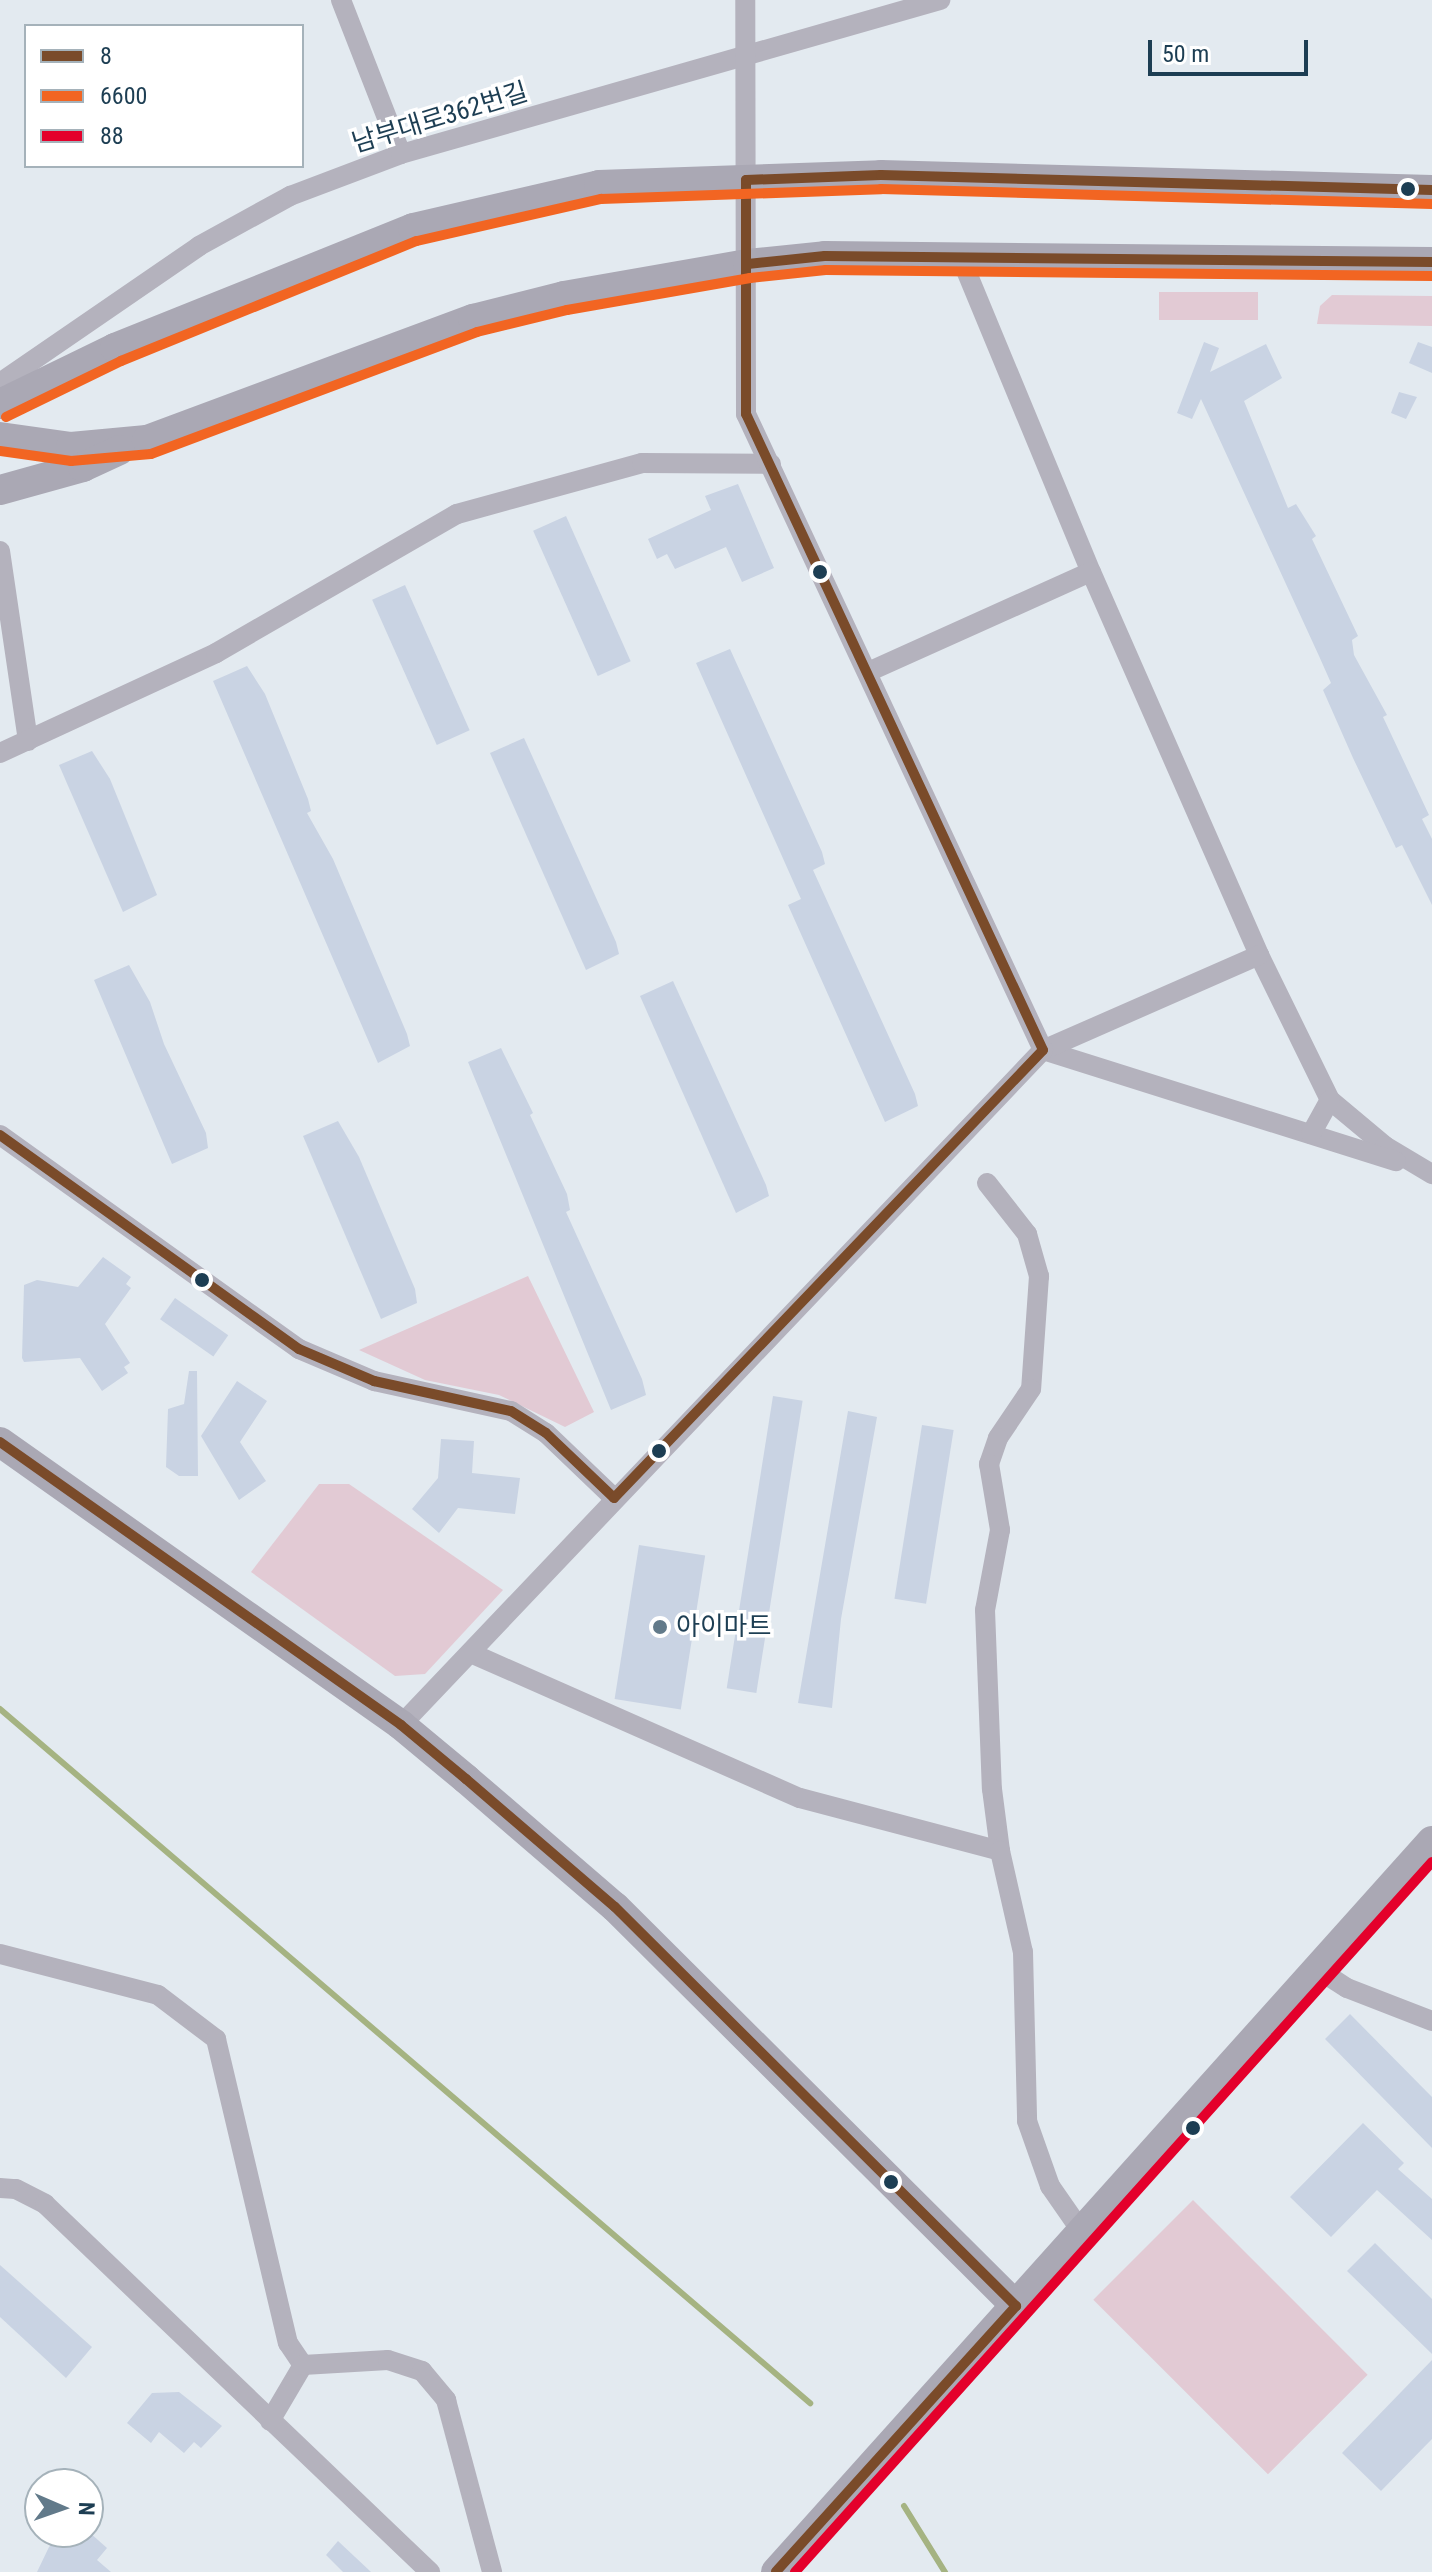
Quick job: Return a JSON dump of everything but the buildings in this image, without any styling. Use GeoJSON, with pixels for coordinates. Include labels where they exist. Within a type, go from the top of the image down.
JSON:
{"type":"FeatureCollection","features":[{"type":"Feature","properties":{"kind":"main road"},"geometry":{"type":"LineString","coordinates":[[0,404],[115,348],[413,228],[599,185],[896,175],[1432,190]]}},
{"type":"Feature","properties":{"kind":"main road"},"geometry":{"type":"LineString","coordinates":[[0,490],[83,467],[136,441],[473,319],[564,296],[748,264],[825,256],[1432,262]]}},
{"type":"Feature","properties":{"kind":"main road"},"geometry":{"type":"LineString","coordinates":[[0,437],[71,447],[136,441]]}},
{"type":"Feature","properties":{"kind":"main road"},"geometry":{"type":"LineString","coordinates":[[0,1442],[401,1725],[615,1907],[1016,2306]]}},
{"type":"Feature","properties":{"kind":"main road"},"geometry":{"type":"LineString","coordinates":[[776,2572],[1432,1841]]}},
{"type":"Feature","properties":{"kind":"street"},"geometry":{"type":"LineString","coordinates":[[341,0],[401,154]]}},
{"type":"Feature","properties":{"kind":"street"},"geometry":{"type":"LineString","coordinates":[[745,0],[746,414],[1043,1050],[1429,1172]]}},
{"type":"Feature","properties":{"kind":"street","name":"남부대로362번길"},"geometry":{"type":"LineString","coordinates":[[0,383],[199,246],[290,196],[401,154],[940,0]]}},
{"type":"Feature","properties":{"kind":"street"},"geometry":{"type":"LineString","coordinates":[[960,256],[1091,572],[1259,955],[1330,1100],[1385,1146],[1429,1172]]}},
{"type":"Feature","properties":{"kind":"street"},"geometry":{"type":"LineString","coordinates":[[0,753],[216,653],[457,514],[642,463],[771,464]]}},
{"type":"Feature","properties":{"kind":"street"},"geometry":{"type":"LineString","coordinates":[[0,551],[28,741]]}},
{"type":"Feature","properties":{"kind":"street"},"geometry":{"type":"LineString","coordinates":[[868,672],[1091,572]]}},
{"type":"Feature","properties":{"kind":"street"},"geometry":{"type":"LineString","coordinates":[[401,1725],[473,1654],[614,1498],[1043,1050],[1259,955]]}},
{"type":"Feature","properties":{"kind":"street"},"geometry":{"type":"LineString","coordinates":[[1311,1134],[1330,1100]]}},
{"type":"Feature","properties":{"kind":"street"},"geometry":{"type":"LineString","coordinates":[[0,1135],[299,1349],[374,1381],[511,1411],[546,1433],[614,1498]]}},
{"type":"Feature","properties":{"kind":"street"},"geometry":{"type":"LineString","coordinates":[[987,1183],[1027,1234],[1039,1276],[1031,1389],[998,1438],[989,1464],[1000,1530],[985,1610],[992,1789],[1000,1851],[1023,1952],[1027,2121],[1050,2186],[1082,2232]]}},
{"type":"Feature","properties":{"kind":"street"},"geometry":{"type":"LineString","coordinates":[[473,1654],[800,1798],[1000,1851]]}},
{"type":"Feature","properties":{"kind":"street"},"geometry":{"type":"LineString","coordinates":[[0,1954],[158,1995],[216,2039],[288,2343],[303,2365]]}},
{"type":"Feature","properties":{"kind":"street"},"geometry":{"type":"LineString","coordinates":[[1319,1970],[1347,1988],[1432,2021]]}},
{"type":"Feature","properties":{"kind":"street"},"geometry":{"type":"LineString","coordinates":[[0,2188],[16,2189],[45,2204],[430,2572]]}},
{"type":"Feature","properties":{"kind":"street"},"geometry":{"type":"LineString","coordinates":[[303,2365],[388,2360],[422,2371],[446,2400],[492,2572]]}},
{"type":"Feature","properties":{"kind":"street"},"geometry":{"type":"LineString","coordinates":[[270,2421],[303,2365]]}},
{"type":"Feature","properties":{"kind":"shaded area"},"geometry":{"type":"Polygon","coordinates":[[[1159,292],[1258,292],[1258,320],[1159,320],[1159,292]]]}},
{"type":"Feature","properties":{"kind":"shaded area"},"geometry":{"type":"Polygon","coordinates":[[[1332,295],[1432,296],[1432,326],[1317,324],[1320,306],[1332,295]]]}},
{"type":"Feature","properties":{"kind":"shaded area"},"geometry":{"type":"Polygon","coordinates":[[[528,1276],[594,1412],[565,1427],[499,1395],[425,1380],[359,1350],[528,1276]]]}},
{"type":"Feature","properties":{"kind":"shaded area"},"geometry":{"type":"Polygon","coordinates":[[[319,1484],[349,1484],[503,1590],[425,1674],[395,1676],[251,1572],[319,1484]]]}},
{"type":"Feature","properties":{"kind":"shaded area"},"geometry":{"type":"Polygon","coordinates":[[[1193,2200],[1368,2375],[1268,2474],[1093,2300],[1193,2200]]]}},
{"type":"Feature","properties":{"kind":"waterway"},"geometry":{"type":"LineString","coordinates":[[0,1709],[810,2403]]}},
{"type":"Feature","properties":{"kind":"waterway"},"geometry":{"type":"LineString","coordinates":[[904,2506],[945,2572]]}},
{"type":"Feature","properties":{"kind":"transit line","name":"8"},"geometry":{"type":"LineString","coordinates":[[0,1135],[299,1349],[374,1381],[511,1411],[546,1433],[614,1498],[1043,1050],[746,414],[746,180],[881,175],[1432,190]]}},
{"type":"Feature","properties":{"kind":"transit line","name":"6600"},"geometry":{"type":"LineString","coordinates":[[6,417],[121,361],[417,241],[601,199],[881,189],[1432,204]]}},
{"type":"Feature","properties":{"kind":"transit line","name":"8"},"geometry":{"type":"LineString","coordinates":[[748,264],[825,256],[1432,262]]}},
{"type":"Feature","properties":{"kind":"transit line","name":"6600"},"geometry":{"type":"LineString","coordinates":[[0,451],[71,461],[151,454],[477,332],[567,310],[750,278],[826,270],[1432,276]]}},
{"type":"Feature","properties":{"kind":"transit line","name":"8"},"geometry":{"type":"LineString","coordinates":[[0,1442],[401,1725],[466,1779],[615,1907],[1016,2306],[776,2572]]}},
{"type":"Feature","properties":{"kind":"transit line","name":"88"},"geometry":{"type":"LineString","coordinates":[[795,2572],[1432,1862]]}},
{"type":"Feature","properties":{"kind":"place","name":"아이마트"},"geometry":{"type":"Point","coordinates":[660,1627]}}]}
